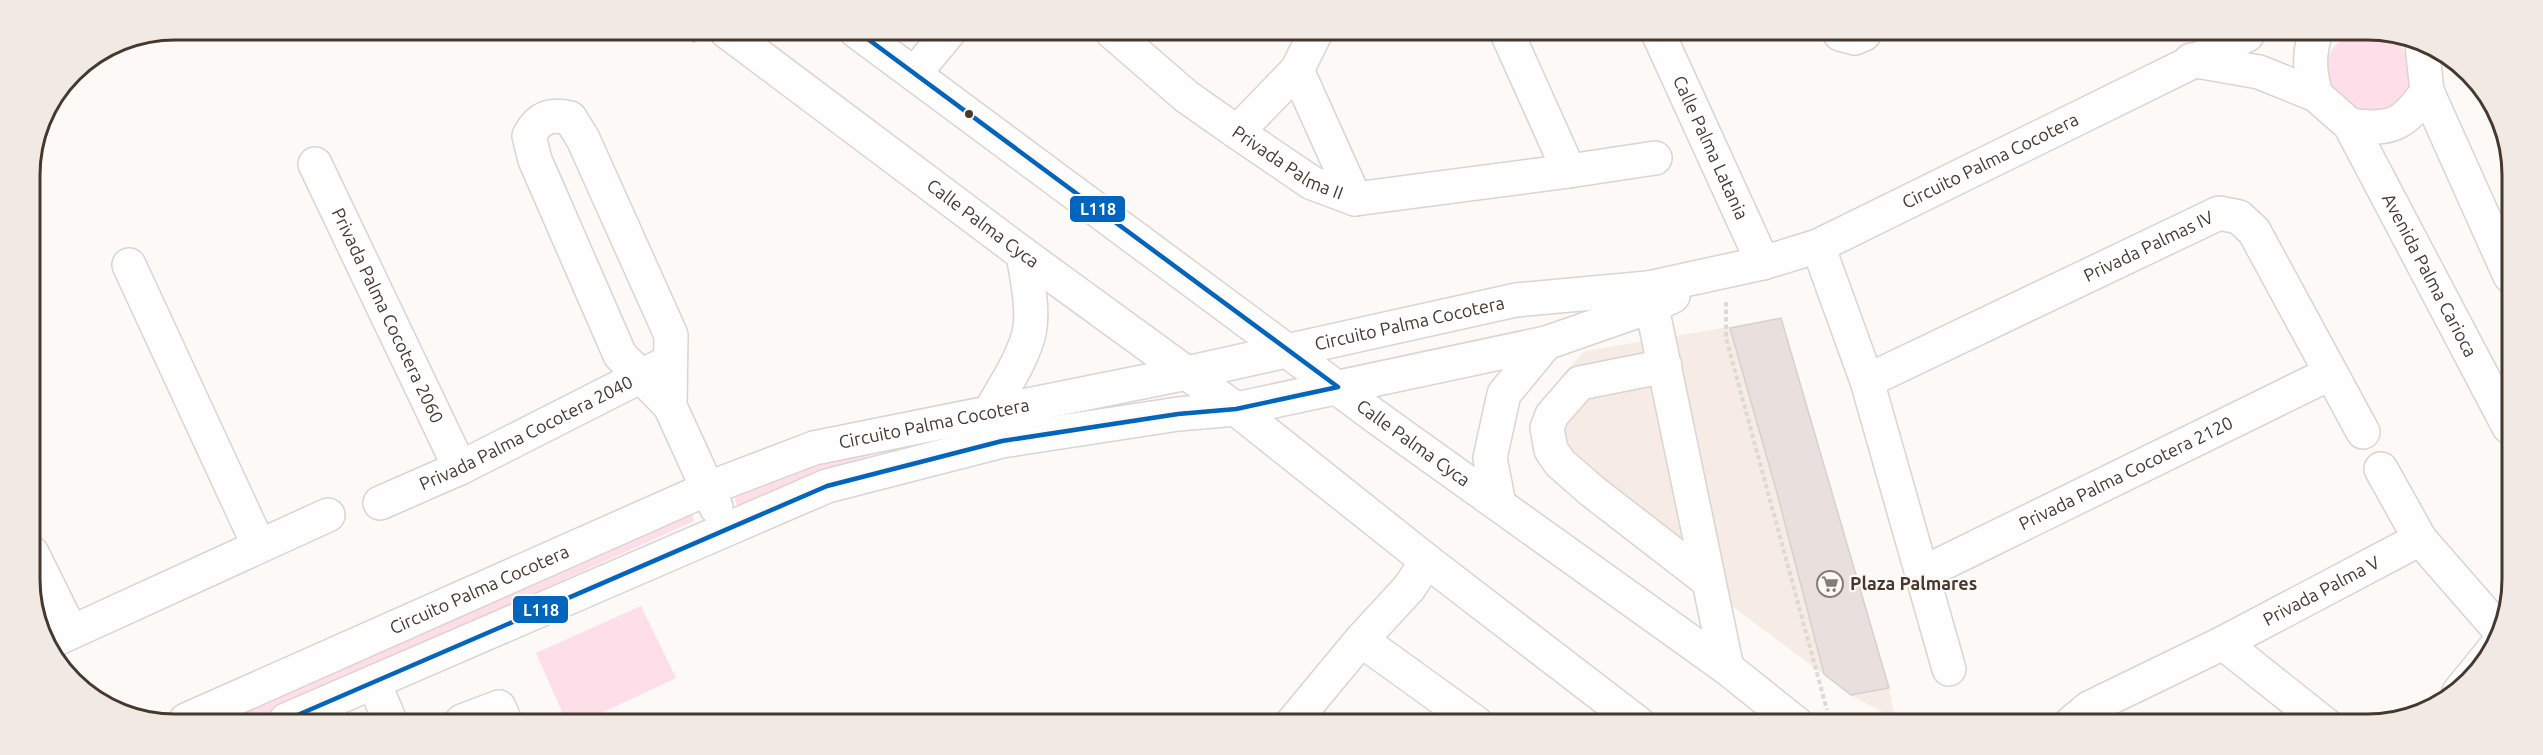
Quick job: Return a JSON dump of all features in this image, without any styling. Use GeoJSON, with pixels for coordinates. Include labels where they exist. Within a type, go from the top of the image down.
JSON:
{"type":"FeatureCollection","features":[{"type":"Feature","properties":{"kind":"street","name":"Calle Palma Cyca"},"geometry":{"type":"LineString","coordinates":[[738,40],[1023,254],[1236,409],[1427,561],[1626,714]]}},
{"type":"Feature","properties":{"kind":"street","name":"Calle Palma Cyca"},"geometry":{"type":"LineString","coordinates":[[867,40],[1287,350],[1727,668],[1786,714]]}},
{"type":"Feature","properties":{"kind":"street"},"geometry":{"type":"LineString","coordinates":[[908,70],[925,40]]}},
{"type":"Feature","properties":{"kind":"street"},"geometry":{"type":"LineString","coordinates":[[908,70],[940,40]]}},
{"type":"Feature","properties":{"kind":"street","name":"Privada Palma II"},"geometry":{"type":"LineString","coordinates":[[1121,40],[1187,97],[1237,132],[1312,183],[1355,199],[1655,158]]}},
{"type":"Feature","properties":{"kind":"street"},"geometry":{"type":"LineString","coordinates":[[1237,132],[1297,70],[1312,40]]}},
{"type":"Feature","properties":{"kind":"street"},"geometry":{"type":"LineString","coordinates":[[1510,40],[1569,171]]}},
{"type":"Feature","properties":{"kind":"street","name":"Calle Palma Latania"},"geometry":{"type":"LineString","coordinates":[[1661,40],[1763,263]]}},
{"type":"Feature","properties":{"kind":"street","name":"Circuito Palma Cocotera"},"geometry":{"type":"LineString","coordinates":[[300,714],[827,486],[1002,441],[1178,414],[1236,409],[1546,343],[1650,297],[1727,271],[1763,263],[1818,246],[2234,40]]}},
{"type":"Feature","properties":{"kind":"street"},"geometry":{"type":"LineString","coordinates":[[2313,40],[2310,70],[2316,95]]}},
{"type":"Feature","properties":{"kind":"street"},"geometry":{"type":"LineString","coordinates":[[2423,53],[2427,91],[2502,258]]}},
{"type":"Feature","properties":{"kind":"street","name":"Avenida Palma Carioca"},"geometry":{"type":"LineString","coordinates":[[2191,60],[2259,72],[2316,95],[2350,125],[2502,413]]}},
{"type":"Feature","properties":{"kind":"street"},"geometry":{"type":"LineString","coordinates":[[1297,70],[1355,199]]}},
{"type":"Feature","properties":{"kind":"street"},"geometry":{"type":"LineString","coordinates":[[2350,125],[2376,129],[2399,122],[2415,108],[2427,91]]}},
{"type":"Feature","properties":{"kind":"street"},"geometry":{"type":"LineString","coordinates":[[670,405],[671,335],[583,139],[570,118],[557,115],[543,117],[529,136],[535,160],[620,355],[670,405],[727,531]]}},
{"type":"Feature","properties":{"kind":"street","name":"Privada Palma Cocotera 2060"},"geometry":{"type":"LineString","coordinates":[[315,164],[460,468]]}},
{"type":"Feature","properties":{"kind":"street","name":"Privada Palmas IV"},"geometry":{"type":"LineString","coordinates":[[1867,381],[2219,213],[2238,217],[2254,231],[2329,374],[2363,432]]}},
{"type":"Feature","properties":{"kind":"street"},"geometry":{"type":"LineString","coordinates":[[1818,246],[1867,381],[1949,669]]}},
{"type":"Feature","properties":{"kind":"street"},"geometry":{"type":"LineString","coordinates":[[990,412],[1014,370],[1028,336],[1030,295],[1023,254]]}},
{"type":"Feature","properties":{"kind":"street"},"geometry":{"type":"LineString","coordinates":[[129,265],[259,546]]}},
{"type":"Feature","properties":{"kind":"street"},"geometry":{"type":"LineString","coordinates":[[1650,297],[1727,668]]}},
{"type":"Feature","properties":{"kind":"street","name":"Circuito Palma Cocotera"},"geometry":{"type":"LineString","coordinates":[[200,714],[709,488],[814,448],[1186,373],[1516,300],[1650,297]]}},
{"type":"Feature","properties":{"kind":"street"},"geometry":{"type":"LineString","coordinates":[[1499,504],[1490,458],[1504,394],[1546,343]]}},
{"type":"Feature","properties":{"kind":"street","name":"Privada Palma Cocotera 2040"},"geometry":{"type":"LineString","coordinates":[[380,503],[460,468],[672,361]]}},
{"type":"Feature","properties":{"kind":"street"},"geometry":{"type":"LineString","coordinates":[[1665,366],[1580,383],[1552,415],[1547,429],[1551,450],[1560,463],[1592,491],[1707,580]]}},
{"type":"Feature","properties":{"kind":"street","name":"Privada Palma Cocotera 2120"},"geometry":{"type":"LineString","coordinates":[[1923,573],[2329,374]]}},
{"type":"Feature","properties":{"kind":"street"},"geometry":{"type":"LineString","coordinates":[[2381,469],[2420,539],[2494,624]]}},
{"type":"Feature","properties":{"kind":"street"},"geometry":{"type":"LineString","coordinates":[[40,577],[60,637],[328,515]]}},
{"type":"Feature","properties":{"kind":"street","name":"Privada Palma V"},"geometry":{"type":"LineString","coordinates":[[2082,714],[2089,708],[2223,643],[2420,539]]}},
{"type":"Feature","properties":{"kind":"street"},"geometry":{"type":"LineString","coordinates":[[1300,714],[1361,640],[1409,588],[1427,561]]}},
{"type":"Feature","properties":{"kind":"street"},"geometry":{"type":"LineString","coordinates":[[1361,640],[1464,714]]}},
{"type":"Feature","properties":{"kind":"street"},"geometry":{"type":"LineString","coordinates":[[2223,643],[2312,714]]}},
{"type":"Feature","properties":{"kind":"street"},"geometry":{"type":"LineString","coordinates":[[374,683],[387,714]]}},
{"type":"Feature","properties":{"kind":"street"},"geometry":{"type":"LineString","coordinates":[[480,714],[499,707],[502,714]]}},
{"type":"Feature","properties":{"kind":"path"},"geometry":{"type":"LineString","coordinates":[[1727,271],[1726,338],[1828,712]]}},
{"type":"Feature","properties":{"kind":"shaded area"},"geometry":{"type":"Polygon","coordinates":[[[2368,40],[2399,44],[2410,65],[2411,83],[2408,103],[2367,116],[2333,97],[2327,62],[2339,41],[2368,40]]]}},
{"type":"Feature","properties":{"kind":"shaded area"},"geometry":{"type":"Polygon","coordinates":[[[1781,318],[1889,688],[1894,714],[1886,714],[1851,695],[1585,496],[1546,407],[1561,376],[1585,351],[1781,318]]]}},
{"type":"Feature","properties":{"kind":"shaded area"},"geometry":{"type":"Polygon","coordinates":[[[945,432],[821,471],[737,507],[734,494],[799,466],[945,432]]]}},
{"type":"Feature","properties":{"kind":"shaded area"},"geometry":{"type":"Polygon","coordinates":[[[690,507],[694,521],[266,714],[232,714],[690,507]]]}},
{"type":"Feature","properties":{"kind":"shaded area"},"geometry":{"type":"Polygon","coordinates":[[[641,606],[676,678],[599,714],[563,714],[536,653],[641,606]]]}},
{"type":"Feature","properties":{"kind":"building","name":"Plaza Palmares"},"geometry":{"type":"Polygon","coordinates":[[[1781,318],[1889,688],[1851,695],[1824,674],[1777,493],[1730,328],[1781,318]]]}},
{"type":"Feature","properties":{"kind":"transit line","name":"L118"},"geometry":{"type":"LineString","coordinates":[[869,40],[1338,387]]}},
{"type":"Feature","properties":{"kind":"transit line","name":"L118"},"geometry":{"type":"LineString","coordinates":[[300,714],[827,486],[1002,441],[1178,414],[1236,409],[1338,387]]}},
{"type":"Feature","properties":{"kind":"place","name":"Plaza Palmares"},"geometry":{"type":"Point","coordinates":[1830,584]}}]}
